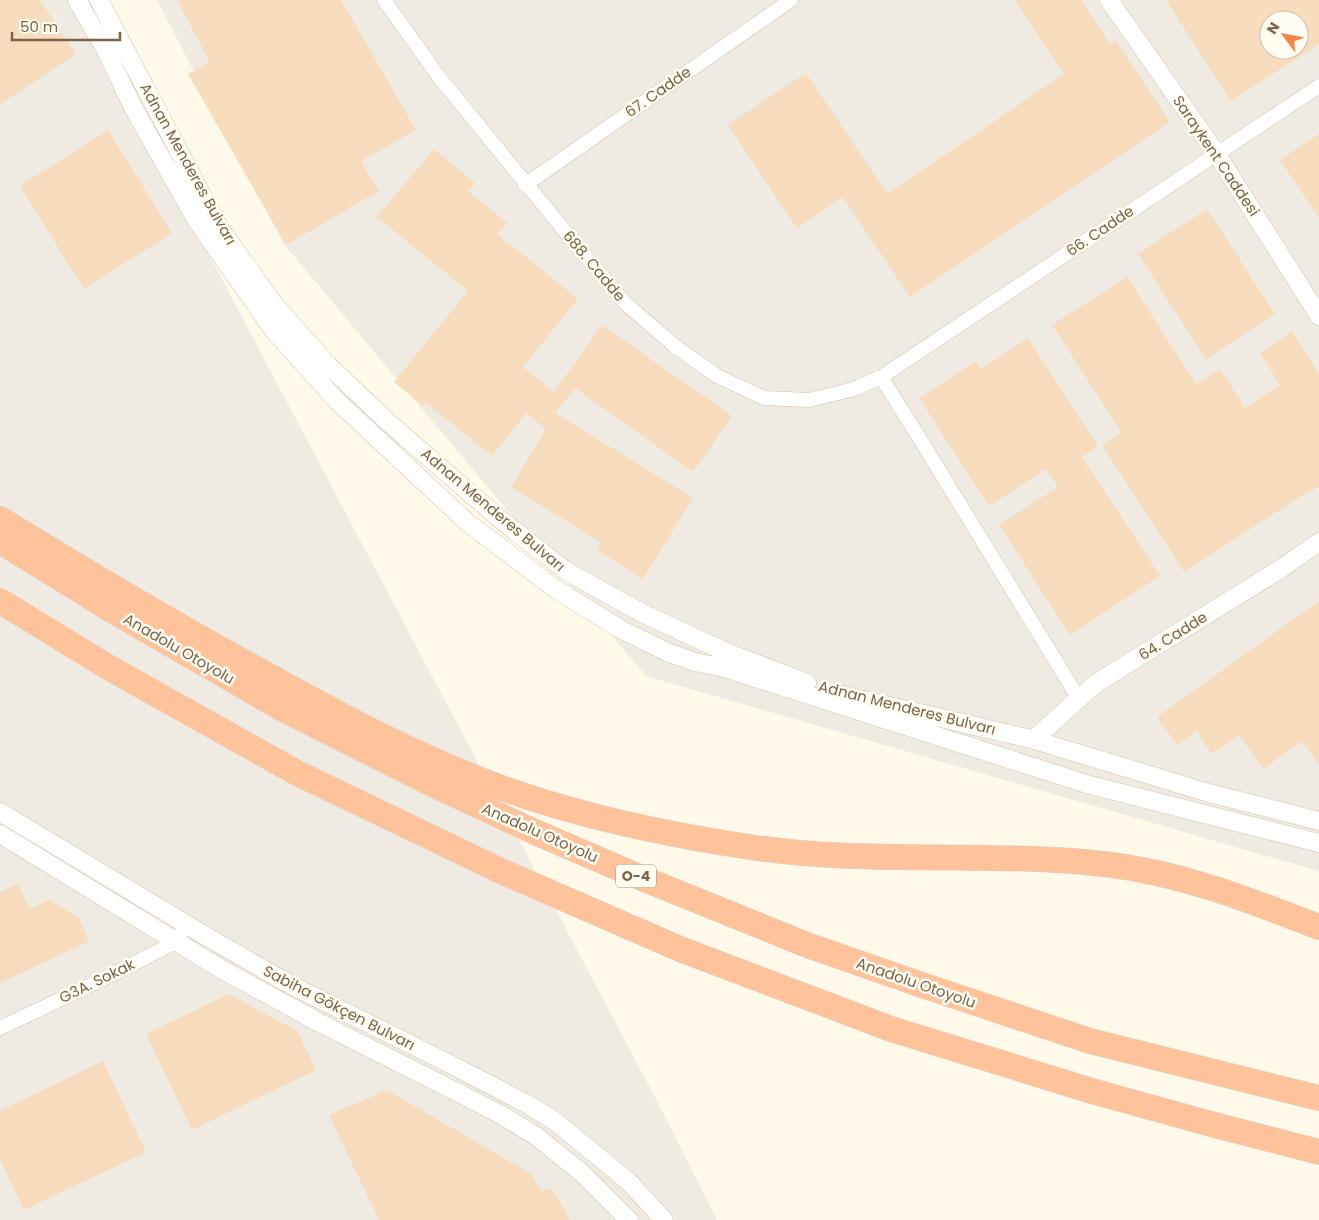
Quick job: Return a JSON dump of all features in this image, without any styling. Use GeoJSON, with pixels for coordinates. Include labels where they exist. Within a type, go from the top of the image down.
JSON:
{"type":"FeatureCollection","features":[{"type":"Feature","properties":{"kind":"highway"},"geometry":{"type":"LineString","coordinates":[[0,519],[93,577],[323,706],[399,745],[449,767],[512,791],[599,817],[671,834],[752,847],[812,854],[885,857],[1013,857],[1105,864],[1172,876],[1243,897],[1319,927]]}},
{"type":"Feature","properties":{"kind":"highway","name":"Anadolu Otoyolu"},"geometry":{"type":"LineString","coordinates":[[0,541],[110,610],[290,712],[432,784],[535,832],[644,879],[807,945],[1090,1041],[1319,1098]]}},
{"type":"Feature","properties":{"kind":"highway"},"geometry":{"type":"LineString","coordinates":[[0,601],[108,667],[297,773],[503,872],[680,949],[891,1028],[1092,1091],[1319,1152]]}},
{"type":"Feature","properties":{"kind":"street"},"geometry":{"type":"LineString","coordinates":[[77,0],[162,160],[197,221],[274,331],[336,400],[418,478],[468,523],[558,590],[620,629],[667,652],[694,662],[721,668],[1090,785],[1319,843]]}},
{"type":"Feature","properties":{"kind":"street","name":"Adnan Menderes Bulvarı"},"geometry":{"type":"LineString","coordinates":[[98,0],[219,227],[274,304],[328,365],[397,429],[501,520],[566,571],[642,613],[726,652],[827,691],[1034,740],[1209,793],[1319,821]]}},
{"type":"Feature","properties":{"kind":"street","name":"688. Cadde"},"geometry":{"type":"LineString","coordinates":[[384,0],[439,77],[525,185],[625,303],[676,347],[717,376],[764,398],[809,400],[854,389],[881,377]]}},
{"type":"Feature","properties":{"kind":"street","name":"67. Cadde"},"geometry":{"type":"LineString","coordinates":[[525,185],[791,0]]}},
{"type":"Feature","properties":{"kind":"street","name":"Saraykent Caddesi"},"geometry":{"type":"LineString","coordinates":[[1109,0],[1216,153],[1319,316]]}},
{"type":"Feature","properties":{"kind":"street","name":"66. Cadde"},"geometry":{"type":"LineString","coordinates":[[881,377],[1319,86]]}},
{"type":"Feature","properties":{"kind":"street"},"geometry":{"type":"LineString","coordinates":[[881,377],[1079,699]]}},
{"type":"Feature","properties":{"kind":"street","name":"64. Cadde"},"geometry":{"type":"LineString","coordinates":[[1034,740],[1095,684],[1282,568],[1319,542]]}},
{"type":"Feature","properties":{"kind":"street","name":"Sabiha Gökçen Bulvarı"},"geometry":{"type":"LineString","coordinates":[[0,812],[186,925],[291,985],[527,1104],[556,1122],[630,1182],[664,1220]]}},
{"type":"Feature","properties":{"kind":"street","name":"Sabiha Gökçen Bulvarı"},"geometry":{"type":"LineString","coordinates":[[0,834],[176,942],[318,1022],[459,1093],[536,1136],[583,1174],[629,1220]]}},
{"type":"Feature","properties":{"kind":"street"},"geometry":{"type":"LineString","coordinates":[[176,942],[186,925]]}},
{"type":"Feature","properties":{"kind":"street","name":"G3A. Sokak"},"geometry":{"type":"LineString","coordinates":[[0,1028],[100,981],[176,942]]}},
{"type":"Feature","properties":{"kind":"shaded area"},"geometry":{"type":"Polygon","coordinates":[[[0,0],[74,0],[657,1101],[717,1220],[0,1220],[0,0]]]}},
{"type":"Feature","properties":{"kind":"shaded area"},"geometry":{"type":"Polygon","coordinates":[[[157,0],[1319,0],[1319,871],[646,676],[283,243],[157,0]]]}},
{"type":"Feature","properties":{"kind":"building"},"geometry":{"type":"Polygon","coordinates":[[[0,0],[40,0],[76,54],[0,104],[0,0]]]}},
{"type":"Feature","properties":{"kind":"building"},"geometry":{"type":"Polygon","coordinates":[[[177,0],[341,0],[416,130],[361,161],[379,191],[286,245],[188,74],[210,62],[177,0]]]}},
{"type":"Feature","properties":{"kind":"building"},"geometry":{"type":"Polygon","coordinates":[[[1015,0],[1081,0],[1110,44],[1115,40],[1170,122],[910,297],[843,197],[797,228],[728,125],[806,73],[887,194],[1064,74],[1015,0]]]}},
{"type":"Feature","properties":{"kind":"building"},"geometry":{"type":"Polygon","coordinates":[[[1166,0],[1319,0],[1319,44],[1309,50],[1309,10],[1259,10],[1259,60],[1294,60],[1231,101],[1166,0]]]}},
{"type":"Feature","properties":{"kind":"building"},"geometry":{"type":"Polygon","coordinates":[[[108,130],[172,233],[84,289],[20,186],[108,130]]]}},
{"type":"Feature","properties":{"kind":"building"},"geometry":{"type":"Polygon","coordinates":[[[1319,134],[1319,218],[1280,160],[1319,134]]]}},
{"type":"Feature","properties":{"kind":"building"},"geometry":{"type":"Polygon","coordinates":[[[434,149],[475,183],[468,191],[507,223],[497,234],[578,299],[523,367],[554,392],[602,325],[732,416],[693,472],[575,388],[555,413],[693,498],[643,579],[597,550],[602,543],[511,487],[546,429],[526,413],[492,456],[426,403],[423,406],[394,382],[468,291],[377,217],[434,149]]]}},
{"type":"Feature","properties":{"kind":"building"},"geometry":{"type":"Polygon","coordinates":[[[1207,209],[1275,314],[1206,359],[1138,254],[1207,209]]]}},
{"type":"Feature","properties":{"kind":"building"},"geometry":{"type":"Polygon","coordinates":[[[1127,277],[1196,384],[1220,369],[1245,408],[1280,385],[1260,353],[1292,332],[1319,374],[1319,486],[1184,572],[1102,445],[1122,433],[1052,325],[1127,277]]]}},
{"type":"Feature","properties":{"kind":"building"},"geometry":{"type":"Polygon","coordinates":[[[1028,338],[1098,446],[1082,457],[1160,576],[1070,635],[999,525],[1058,487],[1046,469],[989,506],[919,398],[976,361],[981,369],[1028,338]]]}},
{"type":"Feature","properties":{"kind":"building"},"geometry":{"type":"Polygon","coordinates":[[[1319,601],[1319,765],[1302,741],[1263,769],[1239,735],[1212,754],[1196,731],[1177,745],[1157,717],[1319,601]]]}},
{"type":"Feature","properties":{"kind":"building"},"geometry":{"type":"Polygon","coordinates":[[[18,884],[30,909],[49,900],[78,917],[89,941],[0,983],[0,892],[18,884]]]}},
{"type":"Feature","properties":{"kind":"building"},"geometry":{"type":"Polygon","coordinates":[[[229,994],[297,1031],[316,1070],[192,1130],[146,1034],[229,994]]]}},
{"type":"Feature","properties":{"kind":"building"},"geometry":{"type":"Polygon","coordinates":[[[103,1061],[146,1152],[24,1210],[0,1160],[0,1111],[103,1061]]]}},
{"type":"Feature","properties":{"kind":"building"},"geometry":{"type":"Polygon","coordinates":[[[387,1090],[531,1174],[542,1191],[552,1188],[570,1220],[379,1220],[329,1115],[387,1090]]]}}]}
